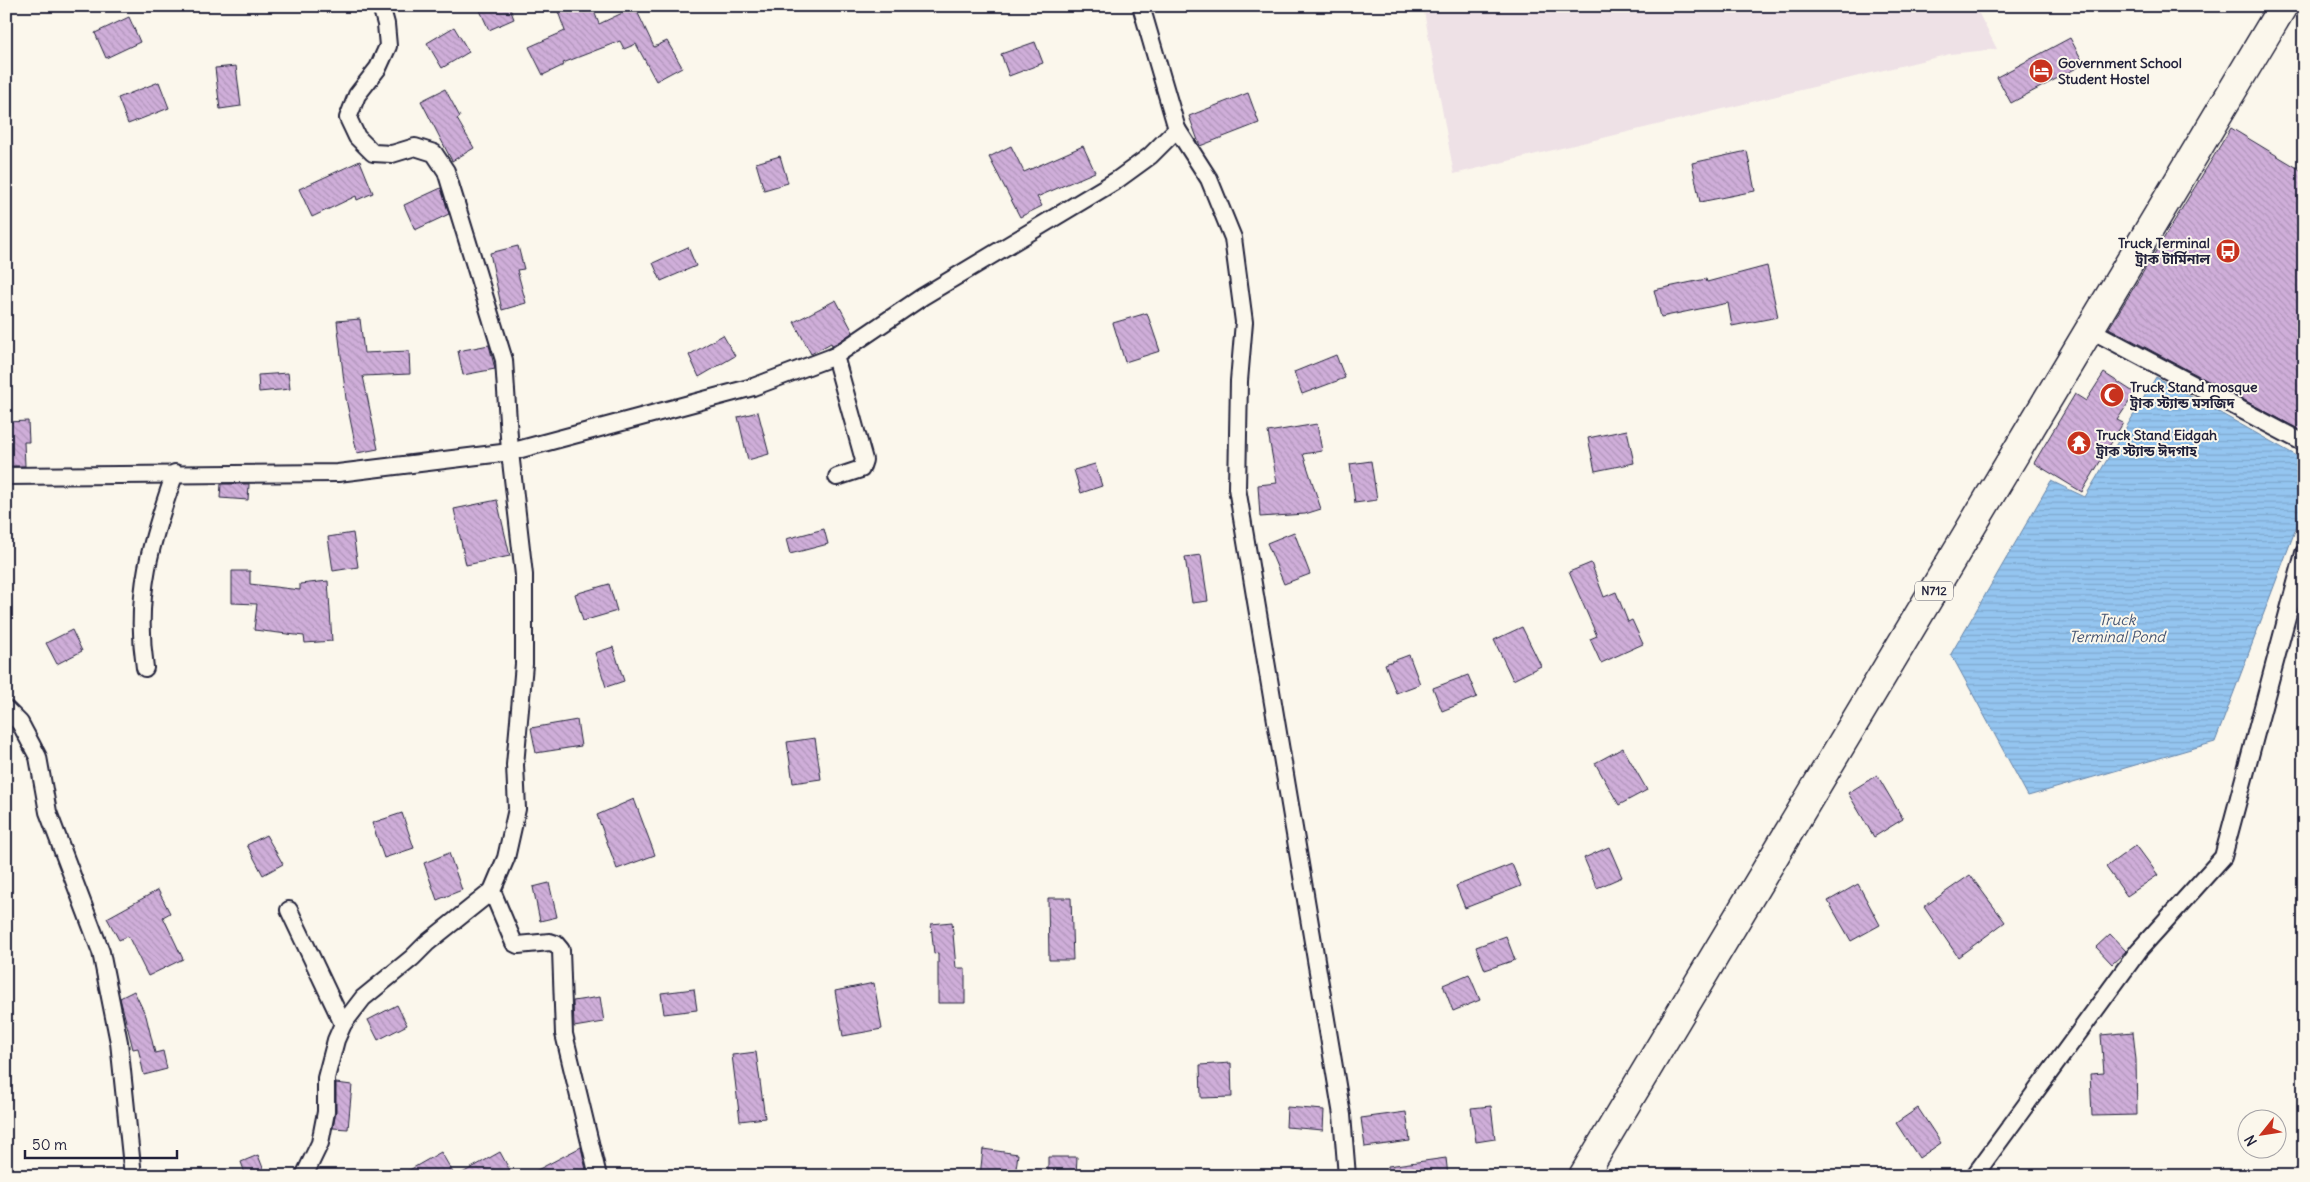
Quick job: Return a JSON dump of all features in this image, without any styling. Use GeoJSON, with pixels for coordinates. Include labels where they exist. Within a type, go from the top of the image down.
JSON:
{"type":"FeatureCollection","features":[{"type":"Feature","properties":{"kind":"highway","name":"N712"},"geometry":{"type":"LineString","coordinates":[[1583,1176],[2091,330],[2283,6]]}},
{"type":"Feature","properties":{"kind":"street"},"geometry":{"type":"LineString","coordinates":[[304,1176],[320,1143],[326,1112],[326,1078],[336,1040],[343,1024],[363,998],[492,891],[506,858],[518,809],[515,765],[524,664],[524,575],[510,452],[504,360],[446,171],[434,153],[415,147],[392,154],[373,153],[357,137],[348,118],[358,95],[378,68],[388,46],[386,24],[381,6]]}},
{"type":"Feature","properties":{"kind":"street"},"geometry":{"type":"LineString","coordinates":[[1141,6],[1177,129],[1209,179],[1233,238],[1244,322],[1239,381],[1237,488],[1342,1115],[1347,1176]]}},
{"type":"Feature","properties":{"kind":"street"},"geometry":{"type":"LineString","coordinates":[[6,476],[338,473],[510,452],[752,387],[835,356],[922,297],[1117,180],[1150,156],[1177,129]]}},
{"type":"Feature","properties":{"kind":"street"},"geometry":{"type":"LineString","coordinates":[[2091,330],[2304,443]]}},
{"type":"Feature","properties":{"kind":"street"},"geometry":{"type":"LineString","coordinates":[[835,356],[864,460],[861,469],[837,477]]}},
{"type":"Feature","properties":{"kind":"street"},"geometry":{"type":"LineString","coordinates":[[145,668],[141,638],[143,587],[153,533],[175,473]]}},
{"type":"Feature","properties":{"kind":"street"},"geometry":{"type":"LineString","coordinates":[[1974,1176],[2139,950],[2223,857],[2304,554]]}},
{"type":"Feature","properties":{"kind":"street"},"geometry":{"type":"LineString","coordinates":[[6,709],[20,723],[38,757],[48,812],[101,952],[119,1042],[133,1176]]}},
{"type":"Feature","properties":{"kind":"street"},"geometry":{"type":"LineString","coordinates":[[492,891],[514,943],[518,945],[550,942],[556,944],[561,950],[564,1034],[598,1176]]}},
{"type":"Feature","properties":{"kind":"street"},"geometry":{"type":"LineString","coordinates":[[289,910],[343,1024]]}},
{"type":"Feature","properties":{"kind":"shaded area"},"geometry":{"type":"Polygon","coordinates":[[[1423,6],[1975,6],[1997,49],[1950,54],[1454,174],[1423,6]]]}},
{"type":"Feature","properties":{"kind":"water","name":"Truck Terminal Pond"},"geometry":{"type":"Polygon","coordinates":[[[2156,377],[2304,460],[2304,507],[2215,742],[2028,796],[1951,654],[2051,481],[2085,497],[2156,377]]]}},
{"type":"Feature","properties":{"kind":"building"},"geometry":{"type":"Polygon","coordinates":[[[478,6],[509,6],[514,19],[489,30],[478,6]]]}},
{"type":"Feature","properties":{"kind":"building"},"geometry":{"type":"Polygon","coordinates":[[[556,6],[592,6],[599,24],[635,7],[654,47],[667,41],[682,67],[656,81],[636,44],[624,49],[620,41],[563,63],[564,65],[543,75],[529,47],[565,31],[556,6]]]}},
{"type":"Feature","properties":{"kind":"building"},"geometry":{"type":"Polygon","coordinates":[[[129,17],[140,42],[106,58],[95,33],[129,17]]]}},
{"type":"Feature","properties":{"kind":"building"},"geometry":{"type":"Polygon","coordinates":[[[454,27],[469,52],[442,68],[427,43],[454,27]]]}},
{"type":"Feature","properties":{"kind":"building","name":"Government School Student Hostel"},"geometry":{"type":"Polygon","coordinates":[[[2070,38],[2084,64],[2011,103],[1997,77],[2070,38]]]}},
{"type":"Feature","properties":{"kind":"building"},"geometry":{"type":"Polygon","coordinates":[[[1035,42],[1043,63],[1009,76],[1001,54],[1035,42]]]}},
{"type":"Feature","properties":{"kind":"building"},"geometry":{"type":"Polygon","coordinates":[[[236,66],[241,106],[220,109],[215,68],[236,66]]]}},
{"type":"Feature","properties":{"kind":"building"},"geometry":{"type":"Polygon","coordinates":[[[159,82],[169,108],[128,124],[118,98],[159,82]]]}},
{"type":"Feature","properties":{"kind":"building"},"geometry":{"type":"Polygon","coordinates":[[[445,89],[460,117],[457,119],[474,148],[452,161],[421,101],[445,89]]]}},
{"type":"Feature","properties":{"kind":"building"},"geometry":{"type":"Polygon","coordinates":[[[1248,93],[1259,123],[1200,146],[1189,116],[1248,93]]]}},
{"type":"Feature","properties":{"kind":"building","name":"Truck Terminal ট্রাক টার্মিনাল"},"geometry":{"type":"Polygon","coordinates":[[[2231,128],[2304,172],[2304,432],[2109,328],[2231,128]]]}},
{"type":"Feature","properties":{"kind":"building"},"geometry":{"type":"Polygon","coordinates":[[[1011,146],[1024,172],[1083,146],[1095,172],[1037,197],[1042,206],[1020,217],[989,157],[1011,146]]]}},
{"type":"Feature","properties":{"kind":"building"},"geometry":{"type":"Polygon","coordinates":[[[1747,151],[1755,191],[1700,202],[1692,163],[1747,151]]]}},
{"type":"Feature","properties":{"kind":"building"},"geometry":{"type":"Polygon","coordinates":[[[780,156],[788,183],[764,190],[756,163],[780,156]]]}},
{"type":"Feature","properties":{"kind":"building"},"geometry":{"type":"Polygon","coordinates":[[[360,161],[373,193],[357,200],[356,196],[312,217],[299,189],[360,161]]]}},
{"type":"Feature","properties":{"kind":"building"},"geometry":{"type":"Polygon","coordinates":[[[441,188],[449,214],[415,230],[404,205],[441,188]]]}},
{"type":"Feature","properties":{"kind":"building"},"geometry":{"type":"Polygon","coordinates":[[[518,246],[524,269],[517,270],[526,303],[502,310],[490,253],[518,246]]]}},
{"type":"Feature","properties":{"kind":"building"},"geometry":{"type":"Polygon","coordinates":[[[688,247],[696,266],[661,281],[653,263],[688,247]]]}},
{"type":"Feature","properties":{"kind":"building"},"geometry":{"type":"Polygon","coordinates":[[[1767,266],[1778,317],[1732,326],[1728,303],[1661,317],[1654,290],[1706,279],[1707,282],[1767,266]]]}},
{"type":"Feature","properties":{"kind":"building"},"geometry":{"type":"Polygon","coordinates":[[[836,300],[853,332],[837,343],[832,345],[831,343],[811,354],[794,322],[836,300]]]}},
{"type":"Feature","properties":{"kind":"building"},"geometry":{"type":"Polygon","coordinates":[[[1147,313],[1160,351],[1125,362],[1113,323],[1147,313]]]}},
{"type":"Feature","properties":{"kind":"building"},"geometry":{"type":"Polygon","coordinates":[[[360,319],[364,353],[409,351],[410,374],[363,376],[378,449],[357,453],[346,399],[337,321],[360,319]]]}},
{"type":"Feature","properties":{"kind":"building"},"geometry":{"type":"Polygon","coordinates":[[[723,335],[735,356],[699,377],[689,355],[723,335]]]}},
{"type":"Feature","properties":{"kind":"building"},"geometry":{"type":"Polygon","coordinates":[[[489,345],[495,369],[463,375],[458,351],[489,345]]]}},
{"type":"Feature","properties":{"kind":"building"},"geometry":{"type":"Polygon","coordinates":[[[1336,355],[1345,378],[1302,394],[1294,372],[1336,355]]]}},
{"type":"Feature","properties":{"kind":"building"},"geometry":{"type":"Polygon","coordinates":[[[288,373],[290,389],[259,392],[258,375],[288,373]]]}},
{"type":"Feature","properties":{"kind":"building","name":"Truck Stand Eidgah ট্রাক স্ট্যান্ড ঈদগাহ"},"geometry":{"type":"Polygon","coordinates":[[[2104,373],[2135,393],[2117,420],[2123,423],[2082,492],[2034,463],[2075,394],[2086,401],[2104,373]]]}},
{"type":"Feature","properties":{"kind":"building"},"geometry":{"type":"Polygon","coordinates":[[[758,412],[769,454],[748,460],[738,417],[758,412]]]}},
{"type":"Feature","properties":{"kind":"building"},"geometry":{"type":"Polygon","coordinates":[[[28,421],[29,442],[24,442],[25,466],[6,466],[6,453],[9,453],[7,422],[28,421]]]}},
{"type":"Feature","properties":{"kind":"building"},"geometry":{"type":"Polygon","coordinates":[[[1317,424],[1322,451],[1303,454],[1321,509],[1305,514],[1260,517],[1258,485],[1277,483],[1268,432],[1317,424]]]}},
{"type":"Feature","properties":{"kind":"building"},"geometry":{"type":"Polygon","coordinates":[[[1627,430],[1634,463],[1595,471],[1588,438],[1627,430]]]}},
{"type":"Feature","properties":{"kind":"building"},"geometry":{"type":"Polygon","coordinates":[[[1371,461],[1377,500],[1355,503],[1350,464],[1371,461]]]}},
{"type":"Feature","properties":{"kind":"building"},"geometry":{"type":"Polygon","coordinates":[[[1095,464],[1102,486],[1081,493],[1074,470],[1095,464]]]}},
{"type":"Feature","properties":{"kind":"building"},"geometry":{"type":"Polygon","coordinates":[[[221,484],[249,484],[248,500],[220,498],[221,484]]]}},
{"type":"Feature","properties":{"kind":"building"},"geometry":{"type":"Polygon","coordinates":[[[497,500],[510,556],[466,565],[454,509],[497,500]]]}},
{"type":"Feature","properties":{"kind":"building"},"geometry":{"type":"Polygon","coordinates":[[[824,529],[828,544],[790,554],[786,539],[824,529]]]}},
{"type":"Feature","properties":{"kind":"building"},"geometry":{"type":"Polygon","coordinates":[[[1294,532],[1310,574],[1284,584],[1267,543],[1294,532]]]}},
{"type":"Feature","properties":{"kind":"building"},"geometry":{"type":"Polygon","coordinates":[[[353,533],[358,567],[333,571],[328,537],[353,533]]]}},
{"type":"Feature","properties":{"kind":"building"},"geometry":{"type":"Polygon","coordinates":[[[1201,555],[1208,601],[1192,603],[1185,557],[1201,555]]]}},
{"type":"Feature","properties":{"kind":"building"},"geometry":{"type":"Polygon","coordinates":[[[1591,563],[1604,597],[1616,592],[1628,622],[1632,620],[1643,644],[1601,663],[1590,639],[1597,636],[1569,572],[1591,563]]]}},
{"type":"Feature","properties":{"kind":"building"},"geometry":{"type":"Polygon","coordinates":[[[232,571],[250,571],[250,584],[300,590],[300,584],[328,581],[332,641],[305,643],[304,636],[254,630],[257,604],[232,603],[232,571]]]}},
{"type":"Feature","properties":{"kind":"building"},"geometry":{"type":"Polygon","coordinates":[[[609,584],[617,611],[583,621],[575,594],[609,584]]]}},
{"type":"Feature","properties":{"kind":"building"},"geometry":{"type":"Polygon","coordinates":[[[1522,627],[1541,666],[1513,680],[1494,640],[1522,627]]]}},
{"type":"Feature","properties":{"kind":"building"},"geometry":{"type":"Polygon","coordinates":[[[72,630],[82,651],[57,664],[46,643],[72,630]]]}},
{"type":"Feature","properties":{"kind":"building"},"geometry":{"type":"Polygon","coordinates":[[[613,647],[624,681],[606,687],[595,653],[613,647]]]}},
{"type":"Feature","properties":{"kind":"building"},"geometry":{"type":"Polygon","coordinates":[[[1409,655],[1420,684],[1396,693],[1385,664],[1409,655]]]}},
{"type":"Feature","properties":{"kind":"building"},"geometry":{"type":"Polygon","coordinates":[[[1468,675],[1477,697],[1442,711],[1433,688],[1468,675]]]}},
{"type":"Feature","properties":{"kind":"building"},"geometry":{"type":"Polygon","coordinates":[[[577,720],[581,746],[536,753],[531,728],[577,720]]]}},
{"type":"Feature","properties":{"kind":"building"},"geometry":{"type":"Polygon","coordinates":[[[815,738],[821,779],[793,783],[787,742],[815,738]]]}},
{"type":"Feature","properties":{"kind":"building"},"geometry":{"type":"Polygon","coordinates":[[[1623,748],[1647,790],[1619,805],[1595,763],[1623,748]]]}},
{"type":"Feature","properties":{"kind":"building"},"geometry":{"type":"Polygon","coordinates":[[[1877,775],[1903,819],[1874,837],[1848,793],[1877,775]]]}},
{"type":"Feature","properties":{"kind":"building"},"geometry":{"type":"Polygon","coordinates":[[[634,799],[655,855],[617,869],[597,815],[634,799]]]}},
{"type":"Feature","properties":{"kind":"building"},"geometry":{"type":"Polygon","coordinates":[[[402,813],[414,848],[384,858],[372,823],[402,813]]]}},
{"type":"Feature","properties":{"kind":"building"},"geometry":{"type":"Polygon","coordinates":[[[266,835],[283,864],[263,875],[247,845],[266,835]]]}},
{"type":"Feature","properties":{"kind":"building"},"geometry":{"type":"Polygon","coordinates":[[[2136,845],[2158,875],[2127,896],[2106,867],[2136,845]]]}},
{"type":"Feature","properties":{"kind":"building"},"geometry":{"type":"Polygon","coordinates":[[[1609,847],[1622,877],[1597,888],[1584,858],[1609,847]]]}},
{"type":"Feature","properties":{"kind":"building"},"geometry":{"type":"Polygon","coordinates":[[[449,853],[462,890],[437,900],[424,863],[449,853]]]}},
{"type":"Feature","properties":{"kind":"building"},"geometry":{"type":"Polygon","coordinates":[[[1512,864],[1521,886],[1465,908],[1456,886],[1512,864]]]}},
{"type":"Feature","properties":{"kind":"building"},"geometry":{"type":"Polygon","coordinates":[[[1970,875],[2005,922],[1958,957],[1924,907],[1970,875]]]}},
{"type":"Feature","properties":{"kind":"building"},"geometry":{"type":"Polygon","coordinates":[[[549,883],[557,917],[540,921],[533,887],[549,883]]]}},
{"type":"Feature","properties":{"kind":"building"},"geometry":{"type":"Polygon","coordinates":[[[1858,884],[1880,925],[1851,941],[1828,901],[1858,884]]]}},
{"type":"Feature","properties":{"kind":"building"},"geometry":{"type":"Polygon","coordinates":[[[158,890],[170,913],[163,917],[183,959],[148,976],[128,936],[119,940],[107,918],[158,890]]]}},
{"type":"Feature","properties":{"kind":"building"},"geometry":{"type":"Polygon","coordinates":[[[1048,898],[1071,898],[1073,960],[1049,960],[1048,898]]]}},
{"type":"Feature","properties":{"kind":"building"},"geometry":{"type":"Polygon","coordinates":[[[952,922],[956,968],[965,968],[965,1003],[938,1003],[938,953],[934,954],[931,924],[952,922]]]}},
{"type":"Feature","properties":{"kind":"building"},"geometry":{"type":"Polygon","coordinates":[[[2110,934],[2126,951],[2112,964],[2096,947],[2110,934]]]}},
{"type":"Feature","properties":{"kind":"building"},"geometry":{"type":"Polygon","coordinates":[[[1506,936],[1515,960],[1485,970],[1476,947],[1506,936]]]}},
{"type":"Feature","properties":{"kind":"building"},"geometry":{"type":"Polygon","coordinates":[[[1469,974],[1480,1000],[1453,1011],[1443,985],[1469,974]]]}},
{"type":"Feature","properties":{"kind":"building"},"geometry":{"type":"Polygon","coordinates":[[[874,983],[882,1029],[843,1036],[835,991],[874,983]]]}},
{"type":"Feature","properties":{"kind":"building"},"geometry":{"type":"Polygon","coordinates":[[[694,989],[697,1010],[664,1014],[661,993],[694,989]]]}},
{"type":"Feature","properties":{"kind":"building"},"geometry":{"type":"Polygon","coordinates":[[[134,991],[146,1016],[155,1053],[163,1051],[167,1069],[144,1075],[138,1048],[133,1049],[120,998],[134,991]]]}},
{"type":"Feature","properties":{"kind":"building"},"geometry":{"type":"Polygon","coordinates":[[[600,997],[604,1022],[574,1027],[573,1001],[600,997]]]}},
{"type":"Feature","properties":{"kind":"building"},"geometry":{"type":"Polygon","coordinates":[[[397,1005],[407,1025],[378,1040],[368,1020],[397,1005]]]}},
{"type":"Feature","properties":{"kind":"building"},"geometry":{"type":"Polygon","coordinates":[[[2133,1032],[2136,1060],[2137,1115],[2092,1116],[2090,1074],[2104,1073],[2101,1035],[2133,1032]]]}},
{"type":"Feature","properties":{"kind":"building"},"geometry":{"type":"Polygon","coordinates":[[[756,1052],[765,1118],[740,1121],[732,1055],[756,1052]]]}},
{"type":"Feature","properties":{"kind":"building"},"geometry":{"type":"Polygon","coordinates":[[[1231,1063],[1232,1097],[1201,1098],[1200,1065],[1231,1063]]]}},
{"type":"Feature","properties":{"kind":"building"},"geometry":{"type":"Polygon","coordinates":[[[336,1083],[352,1085],[348,1129],[333,1128],[336,1112],[336,1083]]]}},
{"type":"Feature","properties":{"kind":"building"},"geometry":{"type":"Polygon","coordinates":[[[1491,1106],[1495,1139],[1476,1142],[1471,1108],[1491,1106]]]}},
{"type":"Feature","properties":{"kind":"building"},"geometry":{"type":"Polygon","coordinates":[[[1287,1107],[1324,1110],[1323,1130],[1286,1127],[1287,1107]]]}},
{"type":"Feature","properties":{"kind":"building"},"geometry":{"type":"Polygon","coordinates":[[[1918,1108],[1941,1143],[1919,1158],[1896,1123],[1918,1108]]]}},
{"type":"Feature","properties":{"kind":"building"},"geometry":{"type":"Polygon","coordinates":[[[1406,1112],[1410,1141],[1365,1147],[1361,1118],[1406,1112]]]}},
{"type":"Feature","properties":{"kind":"building"},"geometry":{"type":"Polygon","coordinates":[[[581,1147],[586,1170],[576,1176],[526,1176],[581,1147]]]}},
{"type":"Feature","properties":{"kind":"building"},"geometry":{"type":"Polygon","coordinates":[[[983,1149],[1018,1154],[1015,1176],[980,1176],[983,1149]]]}},
{"type":"Feature","properties":{"kind":"building"},"geometry":{"type":"Polygon","coordinates":[[[441,1152],[455,1176],[399,1176],[441,1152]]]}},
{"type":"Feature","properties":{"kind":"building"},"geometry":{"type":"Polygon","coordinates":[[[500,1152],[513,1176],[457,1176],[500,1152]]]}},
{"type":"Feature","properties":{"kind":"building"},"geometry":{"type":"Polygon","coordinates":[[[258,1155],[266,1176],[246,1176],[241,1162],[258,1155]]]}},
{"type":"Feature","properties":{"kind":"building"},"geometry":{"type":"Polygon","coordinates":[[[1048,1157],[1077,1157],[1076,1176],[1048,1176],[1048,1157]]]}},
{"type":"Feature","properties":{"kind":"building"},"geometry":{"type":"Polygon","coordinates":[[[1446,1158],[1448,1176],[1388,1176],[1388,1166],[1446,1158]]]}},
{"type":"Feature","properties":{"kind":"place","name":"Government School Student Hostel"},"geometry":{"type":"Point","coordinates":[2041,71]}},
{"type":"Feature","properties":{"kind":"place","name":"Truck Terminal ট্রাক টার্মিনাল"},"geometry":{"type":"Point","coordinates":[2228,251]}},
{"type":"Feature","properties":{"kind":"place","name":"Truck Stand mosque ট্রাক স্ট্যান্ড মসজিদ"},"geometry":{"type":"Point","coordinates":[2112,395]}},
{"type":"Feature","properties":{"kind":"place","name":"Truck Stand Eidgah ট্রাক স্ট্যান্ড ঈদগাহ"},"geometry":{"type":"Point","coordinates":[2079,443]}}]}
